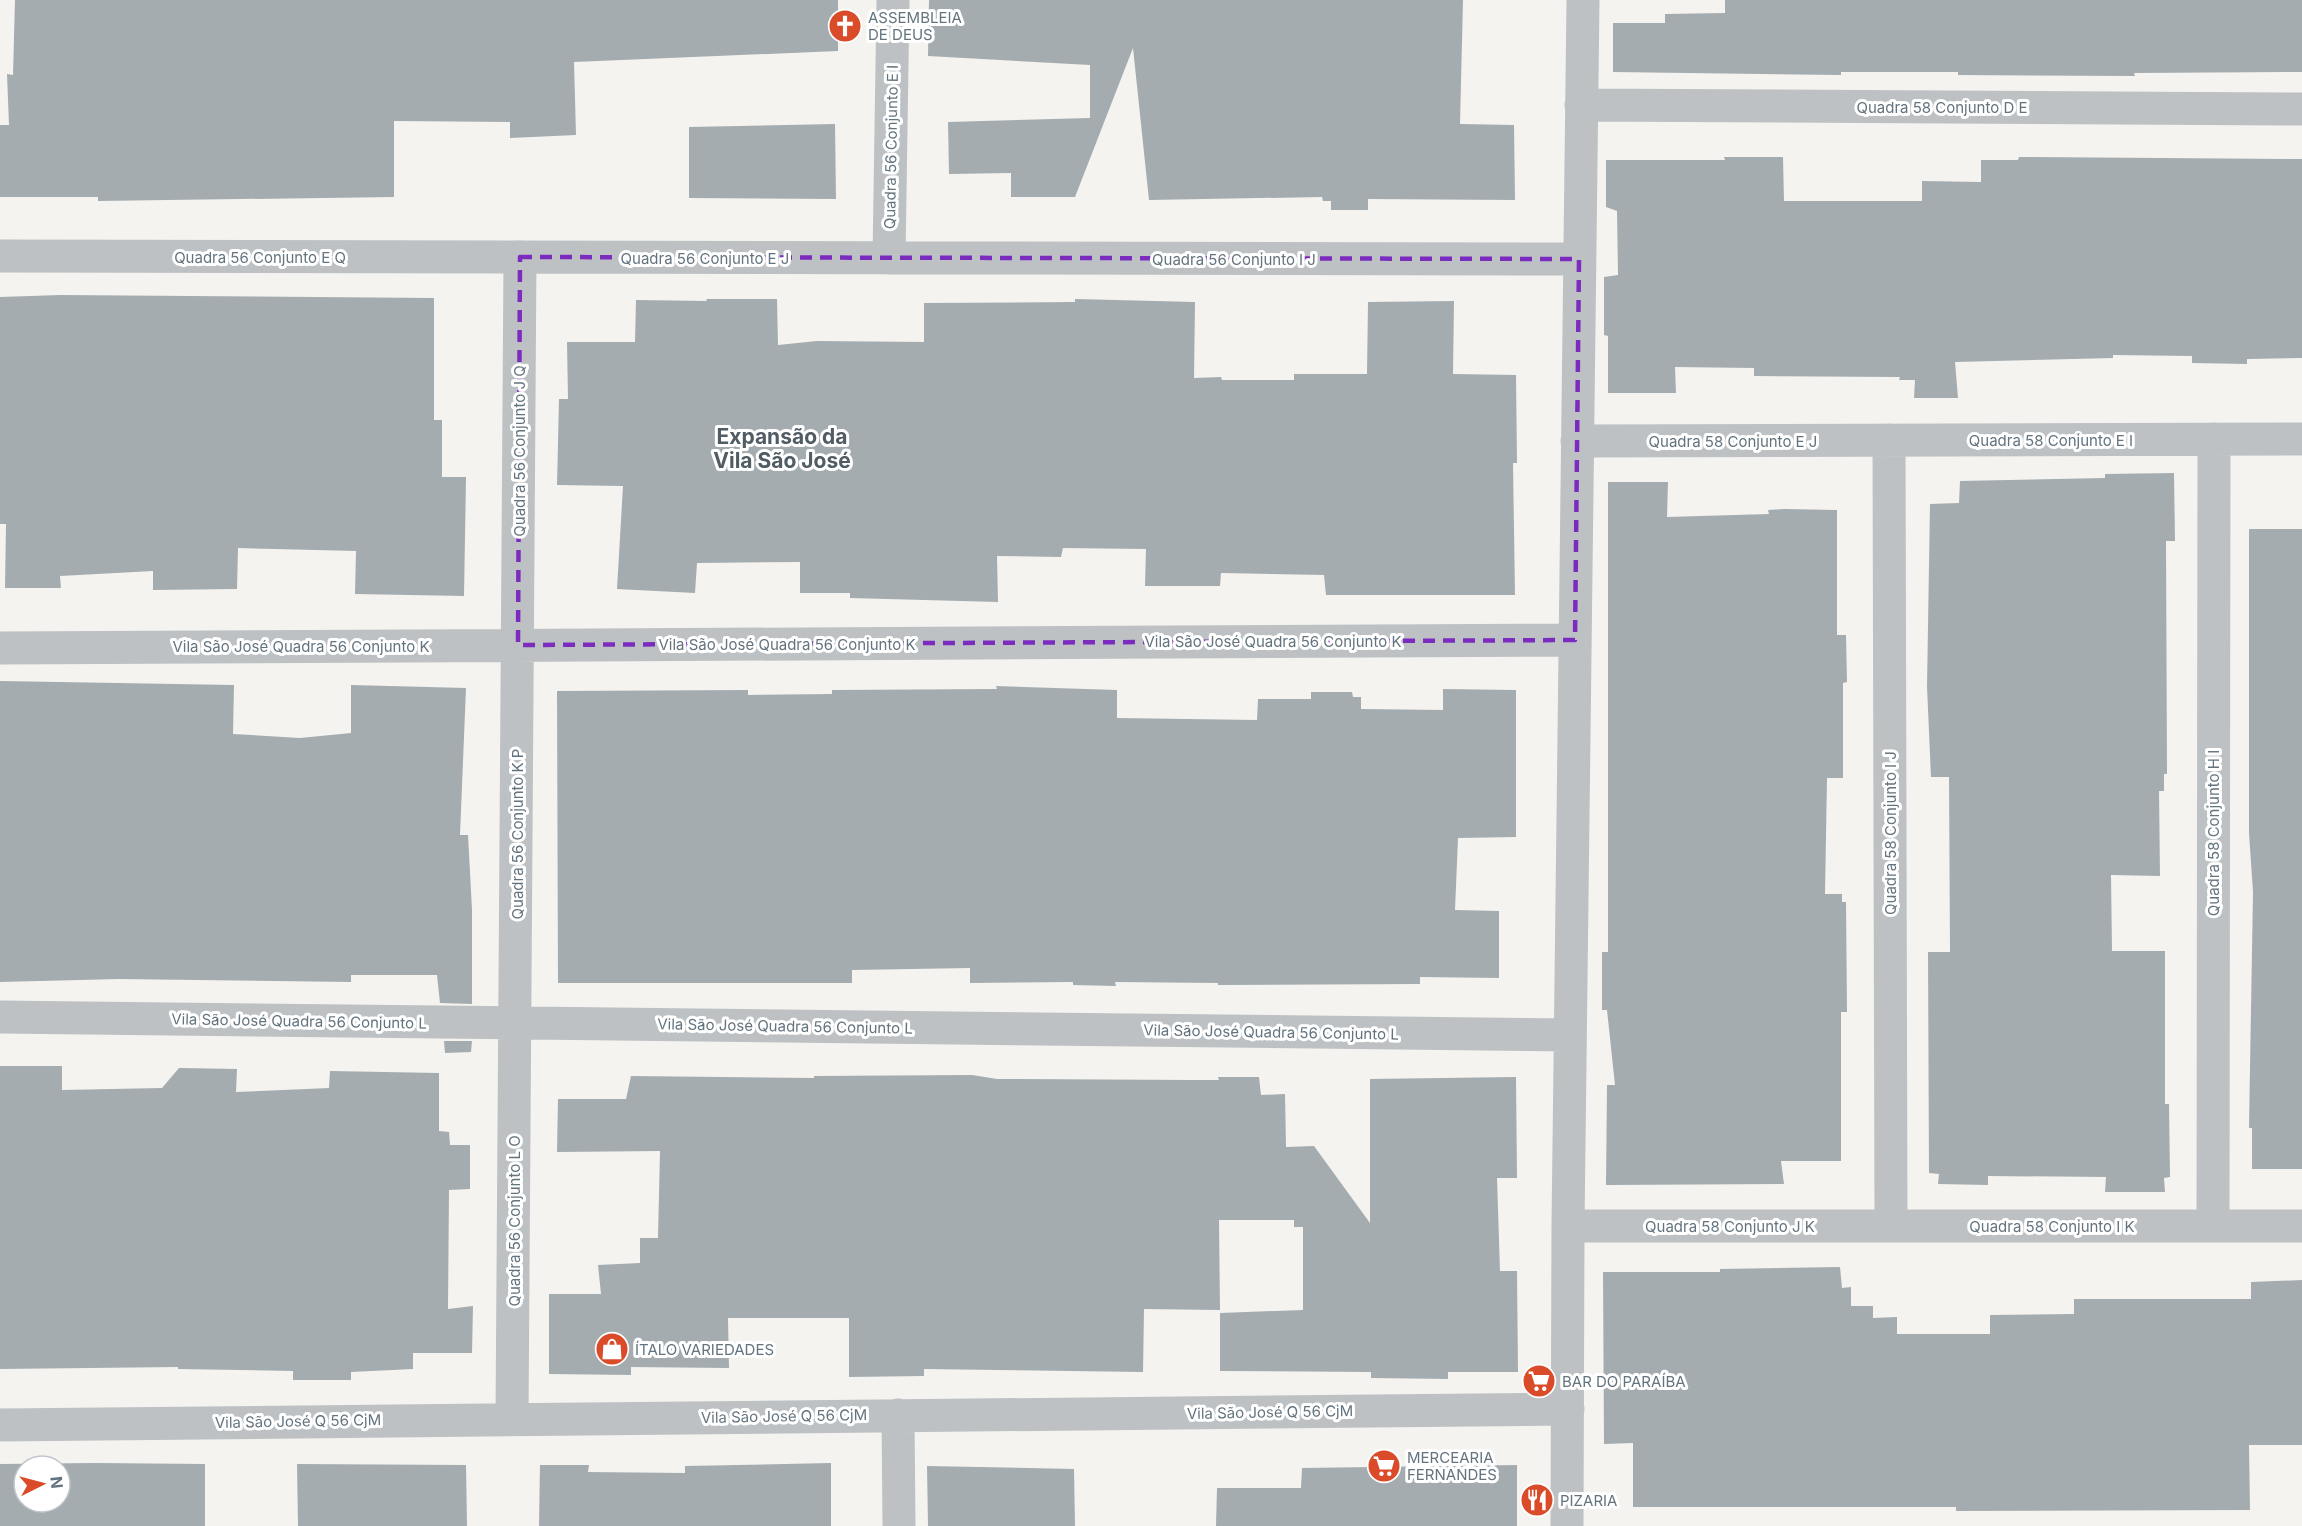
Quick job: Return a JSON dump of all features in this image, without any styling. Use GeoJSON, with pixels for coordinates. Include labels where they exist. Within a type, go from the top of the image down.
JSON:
{"type":"FeatureCollection","features":[{"type":"Feature","properties":{"kind":"street","name":"Quadra 56 Conjunto E I"},"geometry":{"type":"LineString","coordinates":[[890,258],[893,0]]}},
{"type":"Feature","properties":{"kind":"street"},"geometry":{"type":"LineString","coordinates":[[1568,1526],[1568,1226],[1582,0]]}},
{"type":"Feature","properties":{"kind":"street","name":"Quadra 58 Conjunto D E"},"geometry":{"type":"LineString","coordinates":[[1581,105],[2302,109]]}},
{"type":"Feature","properties":{"kind":"street","name":"Quadra 56 Conjunto E Q"},"geometry":{"type":"LineString","coordinates":[[0,256],[520,257]]}},
{"type":"Feature","properties":{"kind":"street","name":"Quadra 56 Conjunto E J"},"geometry":{"type":"LineString","coordinates":[[520,257],[890,258]]}},
{"type":"Feature","properties":{"kind":"street","name":"Quadra 56 Conjunto J Q"},"geometry":{"type":"LineString","coordinates":[[518,645],[520,257]]}},
{"type":"Feature","properties":{"kind":"street","name":"Quadra 56 Conjunto I J"},"geometry":{"type":"LineString","coordinates":[[890,258],[1579,259]]}},
{"type":"Feature","properties":{"kind":"street","name":"Quadra 58 Conjunto H I"},"geometry":{"type":"LineString","coordinates":[[2213,1226],[2214,439]]}},
{"type":"Feature","properties":{"kind":"street","name":"Quadra 58 Conjunto E I"},"geometry":{"type":"LineString","coordinates":[[1889,440],[2302,439]]}},
{"type":"Feature","properties":{"kind":"street","name":"Quadra 58 Conjunto E J"},"geometry":{"type":"LineString","coordinates":[[1577,441],[1889,440]]}},
{"type":"Feature","properties":{"kind":"street","name":"Quadra 58 Conjunto I J"},"geometry":{"type":"LineString","coordinates":[[1889,440],[1892,1226]]}},
{"type":"Feature","properties":{"kind":"street","name":"Vila São José Quadra 56 Conjunto K"},"geometry":{"type":"LineString","coordinates":[[0,648],[1575,640]]}},
{"type":"Feature","properties":{"kind":"street","name":"Quadra 56 Conjunto K P"},"geometry":{"type":"LineString","coordinates":[[515,1023],[518,645]]}},
{"type":"Feature","properties":{"kind":"street","name":"Vila São José Quadra 56 Conjunto L"},"geometry":{"type":"LineString","coordinates":[[0,1017],[1570,1035]]}},
{"type":"Feature","properties":{"kind":"street","name":"Quadra 56 Conjunto L O"},"geometry":{"type":"LineString","coordinates":[[512,1419],[515,1023]]}},
{"type":"Feature","properties":{"kind":"street","name":"Quadra 58 Conjunto J K"},"geometry":{"type":"LineString","coordinates":[[1568,1226],[1892,1226]]}},
{"type":"Feature","properties":{"kind":"street","name":"Quadra 58 Conjunto I K"},"geometry":{"type":"LineString","coordinates":[[1892,1226],[2302,1226]]}},
{"type":"Feature","properties":{"kind":"street","name":"Vila São José Q 56 CjM"},"geometry":{"type":"LineString","coordinates":[[0,1425],[1568,1409]]}},
{"type":"Feature","properties":{"kind":"street"},"geometry":{"type":"LineString","coordinates":[[898,1415],[899,1526]]}},
{"type":"Feature","properties":{"kind":"highlighted area"},"geometry":{"type":"Polygon","coordinates":[[[520,257],[1579,259],[1575,640],[518,645],[520,257]]]}},
{"type":"Feature","properties":{"kind":"building"},"geometry":{"type":"Polygon","coordinates":[[[15,0],[838,0],[838,51],[574,62],[576,135],[510,138],[510,122],[394,121],[394,197],[98,201],[98,197],[0,197],[0,125],[9,125],[7,74],[13,75],[15,0]]]}},
{"type":"Feature","properties":{"kind":"building"},"geometry":{"type":"Polygon","coordinates":[[[929,0],[1463,0],[1460,124],[1514,125],[1515,200],[1368,199],[1368,210],[1331,210],[1331,201],[1323,201],[1322,197],[1149,200],[1133,48],[1075,197],[1011,197],[1011,173],[949,174],[948,122],[1090,118],[1090,65],[928,56],[929,0]]]}},
{"type":"Feature","properties":{"kind":"building"},"geometry":{"type":"Polygon","coordinates":[[[1725,0],[2302,0],[2302,72],[2134,73],[2135,76],[1958,75],[1958,72],[1841,72],[1841,75],[1613,72],[1613,23],[1665,23],[1665,14],[1725,13],[1725,0]]]}},
{"type":"Feature","properties":{"kind":"building"},"geometry":{"type":"Polygon","coordinates":[[[835,124],[836,199],[689,198],[689,127],[835,124]]]}},
{"type":"Feature","properties":{"kind":"building"},"geometry":{"type":"Polygon","coordinates":[[[1724,157],[1783,157],[1784,201],[1922,201],[1922,181],[1981,182],[1981,160],[2018,160],[2019,157],[2302,159],[2302,358],[2247,359],[2247,364],[2192,363],[2192,356],[2113,355],[2113,358],[1955,362],[1958,398],[1914,398],[1915,380],[1899,380],[1900,377],[1754,376],[1754,368],[1675,367],[1676,393],[1608,393],[1608,336],[1604,335],[1604,277],[1618,275],[1617,211],[1606,207],[1606,160],[1725,160],[1724,157]]]}},
{"type":"Feature","properties":{"kind":"building"},"geometry":{"type":"Polygon","coordinates":[[[60,295],[434,298],[434,420],[442,420],[442,477],[466,477],[464,596],[355,594],[356,551],[238,548],[237,589],[153,590],[153,571],[60,576],[61,588],[5,588],[6,524],[0,524],[0,297],[60,295]]]}},
{"type":"Feature","properties":{"kind":"building"},"geometry":{"type":"Polygon","coordinates":[[[706,299],[777,299],[778,345],[817,341],[924,342],[924,303],[1075,302],[1075,299],[1195,302],[1194,378],[1221,377],[1222,380],[1294,380],[1294,374],[1367,374],[1368,302],[1454,301],[1453,374],[1516,375],[1517,463],[1513,463],[1515,595],[1326,595],[1324,575],[1221,573],[1220,586],[1145,586],[1146,549],[1063,548],[1061,557],[997,556],[998,602],[850,598],[850,593],[800,593],[800,562],[697,563],[695,593],[617,589],[623,486],[557,485],[559,399],[568,399],[567,342],[635,342],[636,300],[707,301],[706,299]]]}},
{"type":"Feature","properties":{"kind":"building"},"geometry":{"type":"Polygon","coordinates":[[[2174,473],[2175,541],[2166,541],[2167,774],[2164,774],[2164,791],[2159,791],[2160,876],[2111,875],[2112,951],[2165,951],[2165,1104],[2169,1104],[2170,1177],[2164,1178],[2165,1192],[2105,1192],[2106,1177],[1988,1176],[1988,1185],[1938,1184],[1939,1174],[1929,1173],[1928,952],[1950,952],[1949,777],[1931,777],[1927,687],[1930,504],[1959,503],[1960,481],[2105,478],[2105,474],[2174,473]]]}},
{"type":"Feature","properties":{"kind":"building"},"geometry":{"type":"Polygon","coordinates":[[[1608,482],[1668,482],[1667,517],[1769,514],[1768,510],[1784,509],[1837,510],[1837,635],[1846,635],[1847,682],[1843,683],[1843,778],[1827,778],[1825,894],[1842,894],[1842,902],[1846,902],[1847,1012],[1841,1012],[1841,1161],[1781,1161],[1784,1184],[1606,1185],[1607,1085],[1615,1085],[1607,1010],[1602,1010],[1602,952],[1608,952],[1608,482]]]}},
{"type":"Feature","properties":{"kind":"building"},"geometry":{"type":"Polygon","coordinates":[[[2249,529],[2302,529],[2302,1169],[2252,1169],[2252,1128],[2249,1128],[2253,892],[2249,833],[2249,529]]]}},
{"type":"Feature","properties":{"kind":"building"},"geometry":{"type":"Polygon","coordinates":[[[0,681],[234,685],[233,734],[300,738],[351,733],[351,685],[466,688],[460,835],[468,835],[472,910],[472,1004],[440,1003],[437,975],[351,975],[351,982],[119,979],[0,982],[0,681]]]}},
{"type":"Feature","properties":{"kind":"building"},"geometry":{"type":"Polygon","coordinates":[[[996,686],[1117,690],[1117,718],[1257,720],[1258,699],[1311,699],[1311,692],[1352,692],[1353,697],[1361,697],[1361,709],[1443,710],[1443,689],[1516,690],[1516,837],[1458,838],[1455,910],[1499,911],[1499,978],[1420,977],[1420,984],[1218,985],[1218,983],[1115,982],[1116,986],[1073,985],[1073,982],[970,983],[970,968],[852,970],[852,983],[558,983],[557,691],[748,690],[748,695],[832,694],[832,690],[997,689],[996,686]]]}},
{"type":"Feature","properties":{"kind":"building"},"geometry":{"type":"Polygon","coordinates":[[[444,1041],[472,1041],[471,1052],[445,1053],[444,1041]]]}},
{"type":"Feature","properties":{"kind":"building"},"geometry":{"type":"Polygon","coordinates":[[[0,1066],[62,1066],[62,1090],[162,1088],[179,1068],[237,1069],[236,1092],[329,1088],[330,1071],[439,1073],[439,1131],[449,1132],[450,1145],[470,1145],[470,1189],[449,1190],[448,1309],[473,1306],[472,1353],[413,1353],[413,1369],[351,1372],[351,1380],[293,1380],[293,1371],[178,1369],[178,1367],[0,1369],[0,1066]]]}},
{"type":"Feature","properties":{"kind":"building"},"geometry":{"type":"Polygon","coordinates":[[[972,1075],[997,1079],[1219,1080],[1218,1077],[1259,1077],[1261,1095],[1285,1094],[1286,1147],[1314,1146],[1370,1223],[1370,1079],[1516,1077],[1517,1178],[1497,1178],[1500,1271],[1517,1271],[1518,1372],[1448,1372],[1448,1379],[1371,1378],[1371,1372],[1220,1371],[1220,1313],[1303,1310],[1303,1227],[1294,1227],[1294,1220],[1219,1220],[1220,1310],[1144,1309],[1143,1372],[924,1369],[924,1376],[849,1377],[849,1318],[728,1318],[729,1368],[631,1367],[631,1375],[549,1374],[549,1294],[601,1294],[598,1265],[640,1263],[640,1238],[658,1238],[660,1151],[557,1152],[558,1099],[626,1099],[631,1076],[814,1078],[814,1076],[972,1075]]]}},
{"type":"Feature","properties":{"kind":"building"},"geometry":{"type":"Polygon","coordinates":[[[1840,1267],[1842,1288],[1851,1287],[1851,1306],[1873,1306],[1873,1318],[1897,1317],[1897,1334],[1990,1334],[1990,1315],[2074,1314],[2074,1299],[2251,1299],[2251,1282],[2302,1280],[2302,1445],[2249,1445],[2250,1510],[1956,1511],[1956,1507],[1633,1507],[1633,1443],[1604,1444],[1603,1272],[1720,1272],[1720,1269],[1840,1267]]]}},
{"type":"Feature","properties":{"kind":"building"},"geometry":{"type":"Polygon","coordinates":[[[72,1463],[205,1464],[205,1526],[0,1526],[0,1464],[12,1464],[12,1514],[72,1514],[72,1463]]]}},
{"type":"Feature","properties":{"kind":"building"},"geometry":{"type":"Polygon","coordinates":[[[831,1463],[831,1526],[539,1526],[540,1465],[589,1465],[588,1472],[685,1473],[685,1466],[831,1463]]]}},
{"type":"Feature","properties":{"kind":"building"},"geometry":{"type":"Polygon","coordinates":[[[297,1464],[466,1465],[467,1526],[298,1526],[297,1464]]]}},
{"type":"Feature","properties":{"kind":"building"},"geometry":{"type":"Polygon","coordinates":[[[1517,1465],[1517,1526],[1216,1526],[1217,1488],[1301,1488],[1302,1468],[1517,1465]]]}},
{"type":"Feature","properties":{"kind":"building"},"geometry":{"type":"Polygon","coordinates":[[[927,1466],[1074,1469],[1075,1526],[928,1526],[927,1466]]]}},
{"type":"Feature","properties":{"kind":"place","name":"ASSEMBLEIA DE DEUS"},"geometry":{"type":"Point","coordinates":[845,26]}},
{"type":"Feature","properties":{"kind":"place","name":"ÍTALO VARIEDADES"},"geometry":{"type":"Point","coordinates":[612,1349]}},
{"type":"Feature","properties":{"kind":"place","name":"BAR DO PARAÍBA"},"geometry":{"type":"Point","coordinates":[1539,1381]}},
{"type":"Feature","properties":{"kind":"place","name":"MERCEARIA FERNANDES"},"geometry":{"type":"Point","coordinates":[1384,1466]}},
{"type":"Feature","properties":{"kind":"place","name":"PIZARIA"},"geometry":{"type":"Point","coordinates":[1537,1500]}},
{"type":"Feature","properties":{"kind":"district","name":"Expansão da Vila São José"},"geometry":{"type":"Point","coordinates":[782,448]}}]}
